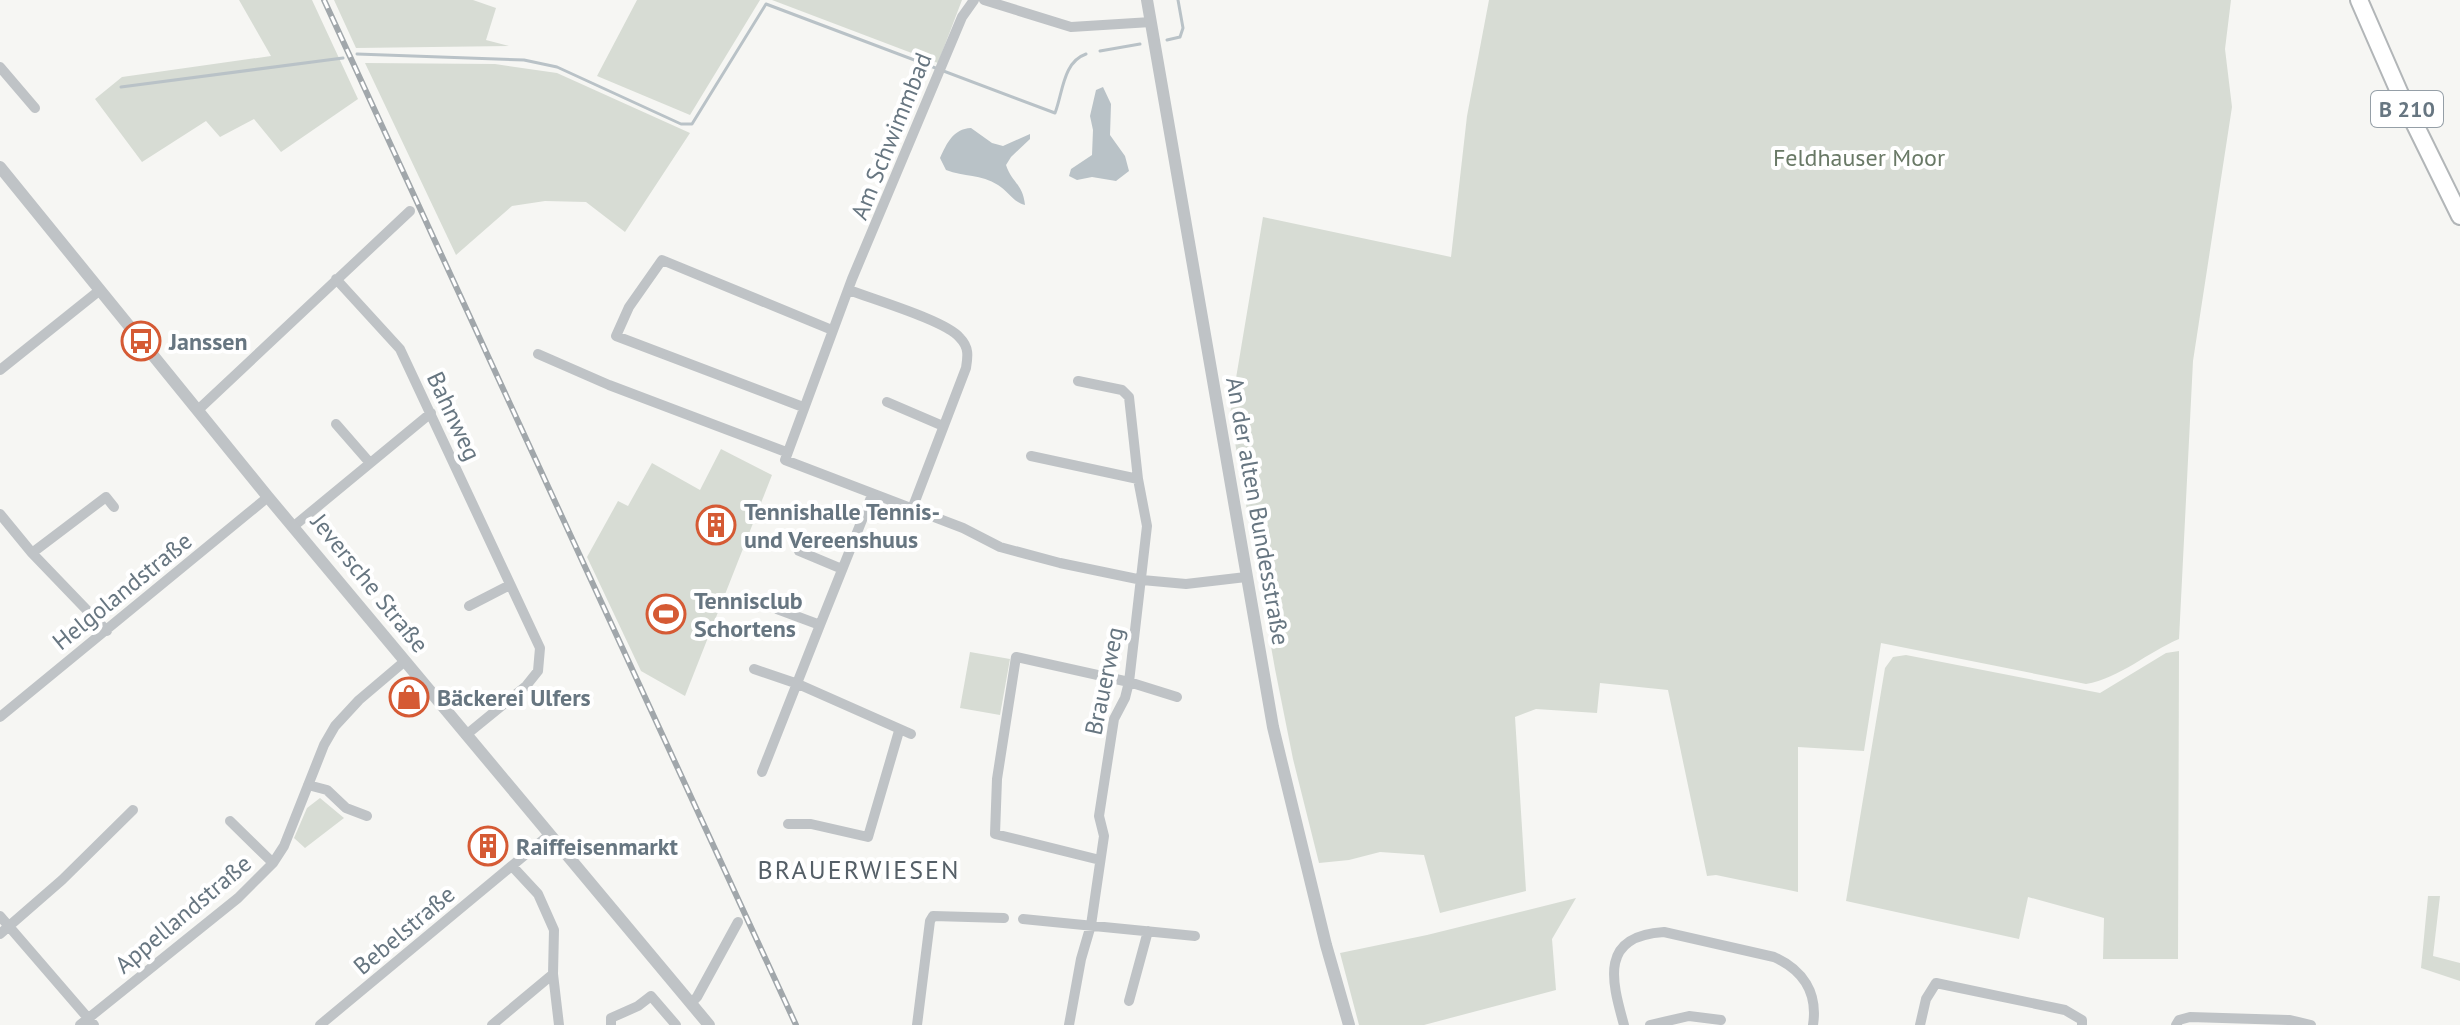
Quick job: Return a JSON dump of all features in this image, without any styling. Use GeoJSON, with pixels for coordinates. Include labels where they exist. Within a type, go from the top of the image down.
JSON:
{"type":"FeatureCollection","features":[{"type":"Feature","properties":{"kind":"highway","name":"B 210"},"geometry":{"type":"LineString","coordinates":[[2359,0],[2400,94],[2460,216]]}},
{"type":"Feature","properties":{"kind":"street","name":"Am Schwimmbad"},"geometry":{"type":"LineString","coordinates":[[786,452],[832,330],[938,74],[962,17],[974,0]]}},
{"type":"Feature","properties":{"kind":"street"},"geometry":{"type":"LineString","coordinates":[[984,0],[1071,27],[1151,22]]}},
{"type":"Feature","properties":{"kind":"street","name":"An der alten Bundesstraße"},"geometry":{"type":"LineString","coordinates":[[1147,0],[1273,727],[1326,945],[1349,1025]]}},
{"type":"Feature","properties":{"kind":"street"},"geometry":{"type":"LineString","coordinates":[[0,67],[35,108]]}},
{"type":"Feature","properties":{"kind":"street","name":"Jeversche Straße"},"geometry":{"type":"LineString","coordinates":[[0,167],[268,497],[709,1025]]}},
{"type":"Feature","properties":{"kind":"street"},"geometry":{"type":"LineString","coordinates":[[198,410],[410,211]]}},
{"type":"Feature","properties":{"kind":"street"},"geometry":{"type":"LineString","coordinates":[[803,407],[616,336],[629,307],[662,260],[832,330]]}},
{"type":"Feature","properties":{"kind":"street","name":"Bahnweg"},"geometry":{"type":"LineString","coordinates":[[336,279],[400,349],[540,648],[538,671],[526,686],[466,735]]}},
{"type":"Feature","properties":{"kind":"street"},"geometry":{"type":"LineString","coordinates":[[0,370],[100,290]]}},
{"type":"Feature","properties":{"kind":"street"},"geometry":{"type":"LineString","coordinates":[[849,290],[952,330],[961,338],[968,355],[966,368],[912,509]]}},
{"type":"Feature","properties":{"kind":"street"},"geometry":{"type":"LineString","coordinates":[[538,354],[609,385],[786,452],[785,460],[1010,550],[1142,580],[1186,584],[1246,577]]}},
{"type":"Feature","properties":{"kind":"street","name":"Brauerweg"},"geometry":{"type":"LineString","coordinates":[[1069,1025],[1081,959],[1091,925],[1104,836],[1099,816],[1114,719],[1129,682],[1147,526],[1138,479],[1129,397],[1122,390],[1078,381]]}},
{"type":"Feature","properties":{"kind":"street"},"geometry":{"type":"LineString","coordinates":[[887,402],[943,426]]}},
{"type":"Feature","properties":{"kind":"street"},"geometry":{"type":"LineString","coordinates":[[294,526],[431,413]]}},
{"type":"Feature","properties":{"kind":"street"},"geometry":{"type":"LineString","coordinates":[[336,424],[370,463]]}},
{"type":"Feature","properties":{"kind":"street"},"geometry":{"type":"LineString","coordinates":[[1031,456],[1138,479]]}},
{"type":"Feature","properties":{"kind":"street"},"geometry":{"type":"LineString","coordinates":[[762,772],[872,495]]}},
{"type":"Feature","properties":{"kind":"street"},"geometry":{"type":"LineString","coordinates":[[32,553],[106,497],[114,507]]}},
{"type":"Feature","properties":{"kind":"street","name":"Helgolandstraße"},"geometry":{"type":"LineString","coordinates":[[0,717],[268,497]]}},
{"type":"Feature","properties":{"kind":"street"},"geometry":{"type":"LineString","coordinates":[[0,514],[32,553],[107,631]]}},
{"type":"Feature","properties":{"kind":"street"},"geometry":{"type":"LineString","coordinates":[[799,551],[842,569]]}},
{"type":"Feature","properties":{"kind":"street"},"geometry":{"type":"LineString","coordinates":[[469,606],[510,585]]}},
{"type":"Feature","properties":{"kind":"street"},"geometry":{"type":"LineString","coordinates":[[777,609],[820,625]]}},
{"type":"Feature","properties":{"kind":"street"},"geometry":{"type":"LineString","coordinates":[[1100,860],[995,834],[997,779],[1016,657],[1129,682],[1177,697]]}},
{"type":"Feature","properties":{"kind":"street","name":"Appellandstraße"},"geometry":{"type":"LineString","coordinates":[[88,1023],[238,898],[273,863],[284,846],[335,726],[353,706],[405,661]]}},
{"type":"Feature","properties":{"kind":"street"},"geometry":{"type":"LineString","coordinates":[[754,669],[798,684],[911,734]]}},
{"type":"Feature","properties":{"kind":"street"},"geometry":{"type":"LineString","coordinates":[[788,824],[811,824],[868,837],[899,731]]}},
{"type":"Feature","properties":{"kind":"street"},"geometry":{"type":"LineString","coordinates":[[308,785],[327,790],[354,813],[367,816]]}},
{"type":"Feature","properties":{"kind":"street"},"geometry":{"type":"LineString","coordinates":[[4,930],[62,880],[133,810]]}},
{"type":"Feature","properties":{"kind":"street"},"geometry":{"type":"LineString","coordinates":[[230,821],[273,863]]}},
{"type":"Feature","properties":{"kind":"street","name":"Bebelstraße"},"geometry":{"type":"LineString","coordinates":[[320,1025],[549,835]]}},
{"type":"Feature","properties":{"kind":"street"},"geometry":{"type":"LineString","coordinates":[[512,866],[538,894],[554,930],[553,974],[559,1025]]}},
{"type":"Feature","properties":{"kind":"street"},"geometry":{"type":"LineString","coordinates":[[0,916],[4,930],[88,1023]]}},
{"type":"Feature","properties":{"kind":"street"},"geometry":{"type":"LineString","coordinates":[[917,1025],[933,916],[1004,918]]}},
{"type":"Feature","properties":{"kind":"street"},"geometry":{"type":"LineString","coordinates":[[1023,919],[1195,936]]}},
{"type":"Feature","properties":{"kind":"street"},"geometry":{"type":"LineString","coordinates":[[691,1003],[738,922]]}},
{"type":"Feature","properties":{"kind":"street"},"geometry":{"type":"LineString","coordinates":[[1129,1001],[1148,931]]}},
{"type":"Feature","properties":{"kind":"street"},"geometry":{"type":"LineString","coordinates":[[1624,1025],[1613,987],[1612,969],[1618,952],[1628,941],[1646,933],[1664,932],[1774,957],[1790,964],[1801,974],[1811,991],[1813,1025]]}},
{"type":"Feature","properties":{"kind":"street"},"geometry":{"type":"LineString","coordinates":[[492,1025],[553,974]]}},
{"type":"Feature","properties":{"kind":"street"},"geometry":{"type":"LineString","coordinates":[[1920,1025],[1926,999],[1936,983],[2065,1010],[2082,1020],[2082,1025]]}},
{"type":"Feature","properties":{"kind":"street"},"geometry":{"type":"LineString","coordinates":[[611,1025],[611,1018],[638,1006],[651,996],[676,1025]]}},
{"type":"Feature","properties":{"kind":"street"},"geometry":{"type":"LineString","coordinates":[[1650,1025],[1689,1016],[1721,1020]]}},
{"type":"Feature","properties":{"kind":"street"},"geometry":{"type":"LineString","coordinates":[[2176,1025],[2179,1020],[2190,1017],[2290,1020],[2311,1025]]}},
{"type":"Feature","properties":{"kind":"green space"},"geometry":{"type":"Polygon","coordinates":[[[239,0],[312,0],[358,99],[281,152],[254,119],[220,137],[206,121],[142,162],[95,99],[122,77],[271,56],[239,0]]]}},
{"type":"Feature","properties":{"kind":"green space"},"geometry":{"type":"Polygon","coordinates":[[[334,0],[473,0],[496,8],[486,40],[509,46],[356,48],[334,0]]]}},
{"type":"Feature","properties":{"kind":"green space"},"geometry":{"type":"Polygon","coordinates":[[[637,0],[760,0],[690,115],[597,76],[637,0]]]}},
{"type":"Feature","properties":{"kind":"green space"},"geometry":{"type":"Polygon","coordinates":[[[772,0],[962,0],[938,63],[772,0]]]}},
{"type":"Feature","properties":{"kind":"green space","name":"Feldhauser Moor"},"geometry":{"type":"Polygon","coordinates":[[[1489,0],[2231,0],[2225,49],[2232,107],[2193,361],[2179,639],[2122,671],[2086,684],[1881,643],[1864,751],[1798,747],[1798,892],[1716,875],[1707,876],[1668,690],[1600,683],[1597,713],[1536,709],[1515,717],[1526,891],[1440,913],[1424,855],[1380,852],[1319,863],[1275,669],[1230,414],[1263,217],[1451,257],[1467,116],[1489,0]]]}},
{"type":"Feature","properties":{"kind":"green space"},"geometry":{"type":"Polygon","coordinates":[[[365,63],[495,64],[557,73],[690,133],[625,232],[586,202],[545,201],[512,206],[456,255],[365,63]]]}},
{"type":"Feature","properties":{"kind":"green space","name":"Tennisclub Schortens"},"geometry":{"type":"Polygon","coordinates":[[[721,449],[772,475],[685,696],[641,671],[587,557],[618,501],[628,506],[652,463],[700,490],[721,449]]]}},
{"type":"Feature","properties":{"kind":"green space"},"geometry":{"type":"Polygon","coordinates":[[[2179,651],[2178,959],[2103,959],[2104,918],[2028,897],[2019,939],[1846,901],[1885,668],[1893,657],[1906,655],[2100,693],[2166,653],[2179,651]]]}},
{"type":"Feature","properties":{"kind":"green space"},"geometry":{"type":"Polygon","coordinates":[[[970,652],[1010,659],[1000,715],[960,708],[970,652]]]}},
{"type":"Feature","properties":{"kind":"green space"},"geometry":{"type":"Polygon","coordinates":[[[320,798],[344,818],[305,848],[294,838],[307,808],[320,798]]]}},
{"type":"Feature","properties":{"kind":"green space"},"geometry":{"type":"Polygon","coordinates":[[[2428,896],[2440,896],[2433,956],[2460,963],[2460,981],[2421,968],[2428,896]]]}},
{"type":"Feature","properties":{"kind":"green space"},"geometry":{"type":"Polygon","coordinates":[[[1576,898],[1552,939],[1556,990],[1424,1025],[1359,1025],[1340,953],[1576,898]]]}},
{"type":"Feature","properties":{"kind":"shaded area"},"geometry":{"type":"Polygon","coordinates":[[[1103,87],[1111,104],[1110,135],[1125,156],[1129,171],[1116,181],[1092,177],[1077,180],[1069,176],[1071,169],[1092,155],[1090,116],[1096,90],[1103,87]]]}},
{"type":"Feature","properties":{"kind":"shaded area"},"geometry":{"type":"Polygon","coordinates":[[[971,128],[992,143],[1003,146],[1030,134],[1030,139],[1006,165],[1022,192],[1025,205],[992,181],[946,170],[940,158],[948,142],[955,134],[971,128]]]}},
{"type":"Feature","properties":{"kind":"waterway"},"geometry":{"type":"LineString","coordinates":[[1167,40],[1180,37],[1183,28],[1178,0]]}},
{"type":"Feature","properties":{"kind":"waterway"},"geometry":{"type":"LineString","coordinates":[[357,54],[524,60],[557,67],[681,124],[692,124],[766,4],[1055,113],[1068,71],[1078,58],[1086,54]]}},
{"type":"Feature","properties":{"kind":"waterway"},"geometry":{"type":"LineString","coordinates":[[1100,51],[1140,44]]}},
{"type":"Feature","properties":{"kind":"waterway"},"geometry":{"type":"LineString","coordinates":[[121,87],[343,58]]}},
{"type":"Feature","properties":{"kind":"railway"},"geometry":{"type":"LineString","coordinates":[[324,0],[796,1025]]}},
{"type":"Feature","properties":{"kind":"place","name":"Janssen"},"geometry":{"type":"Point","coordinates":[141,341]}},
{"type":"Feature","properties":{"kind":"place","name":"Tennishalle Tennis- und Vereenshuus"},"geometry":{"type":"Point","coordinates":[716,525]}},
{"type":"Feature","properties":{"kind":"place","name":"Tennisclub Schortens"},"geometry":{"type":"Point","coordinates":[666,614]}},
{"type":"Feature","properties":{"kind":"place","name":"Bäckerei Ulfers"},"geometry":{"type":"Point","coordinates":[409,697]}},
{"type":"Feature","properties":{"kind":"place","name":"Raiffeisenmarkt"},"geometry":{"type":"Point","coordinates":[488,846]}},
{"type":"Feature","properties":{"kind":"district","name":"BRAUERWIESEN"},"geometry":{"type":"Point","coordinates":[859,869]}}]}
